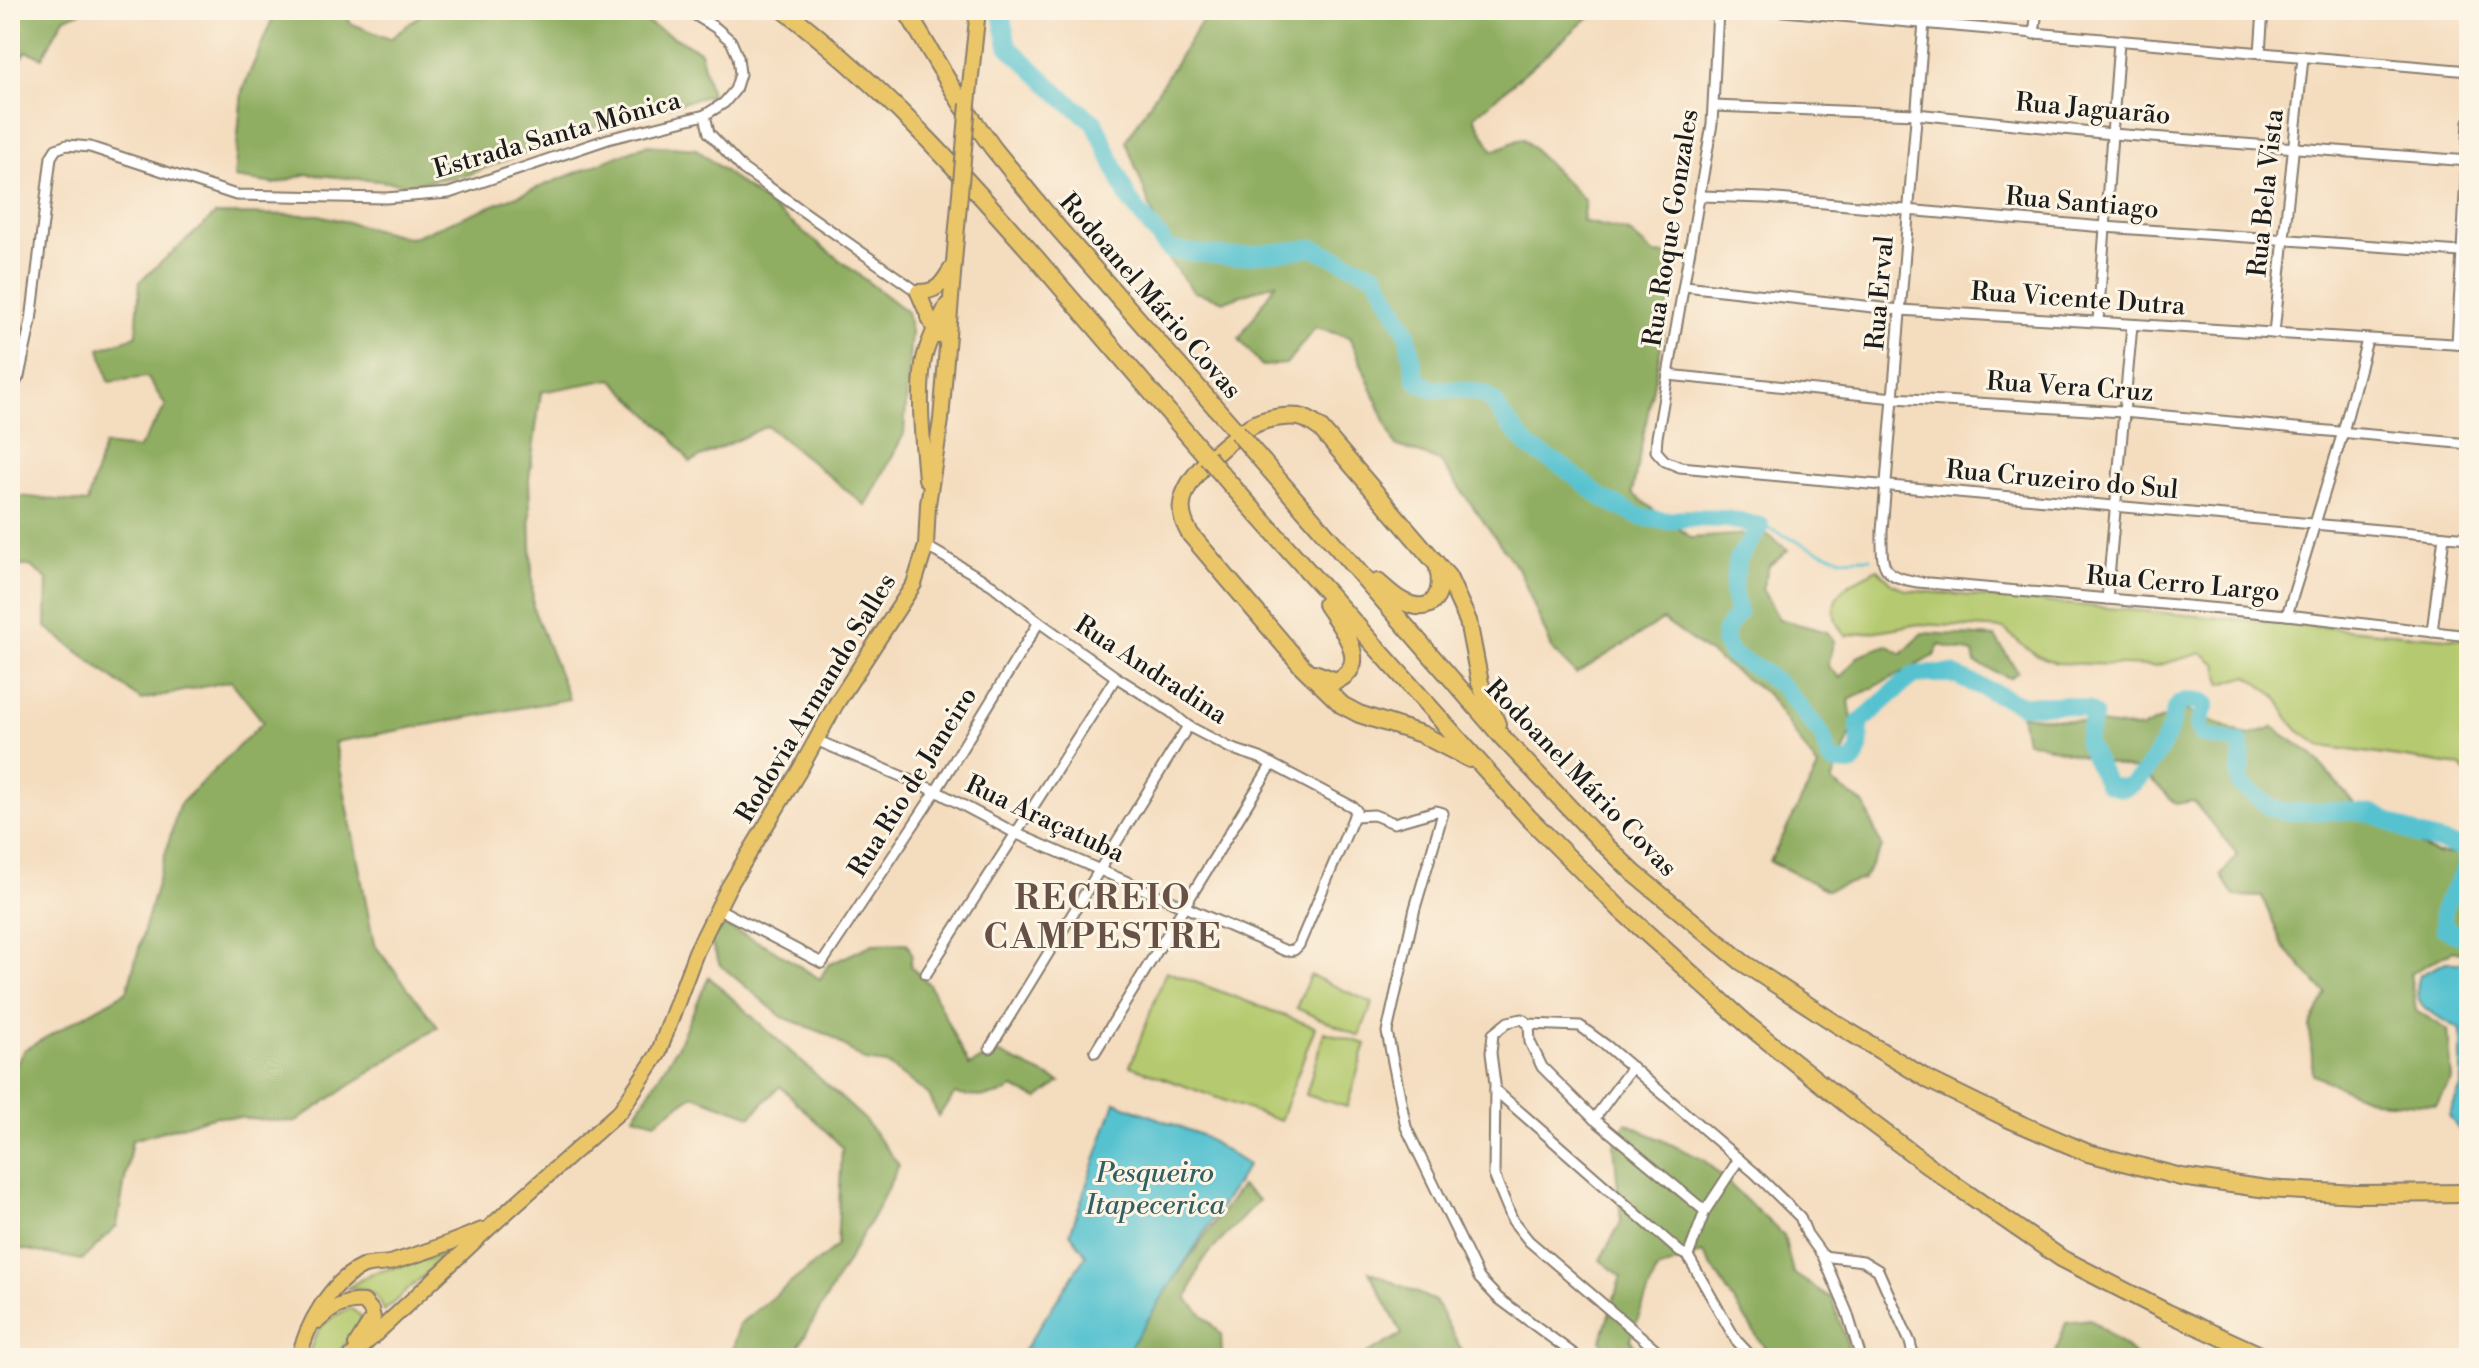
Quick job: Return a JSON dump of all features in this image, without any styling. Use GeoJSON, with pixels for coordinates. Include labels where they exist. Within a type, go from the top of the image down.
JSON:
{"type":"FeatureCollection","features":[{"type":"Feature","properties":{"kind":"highway"},"geometry":{"type":"LineString","coordinates":[[784,10],[863,73],[926,136],[1478,763],[1566,855],[1661,947],[1749,1026],[1850,1107],[1952,1183],[2061,1258],[2166,1312],[2267,1358]]}},
{"type":"Feature","properties":{"kind":"highway","name":"Rodoanel Mário Covas"},"geometry":{"type":"LineString","coordinates":[[906,10],[961,103],[1058,228],[1502,737],[1634,873],[1742,962],[1929,1080],[2088,1153],[2181,1177],[2267,1189],[2357,1194],[2469,1193]]}},
{"type":"Feature","properties":{"kind":"highway"},"geometry":{"type":"LineString","coordinates":[[1478,763],[1421,734],[1359,714],[1342,705],[1302,666],[1198,547],[1183,521],[1182,504],[1187,488],[1199,470],[1253,425],[1291,416],[1304,417],[1321,429],[1436,562],[1456,592],[1468,621],[1480,683],[1502,737]]}},
{"type":"Feature","properties":{"kind":"highway"},"geometry":{"type":"LineString","coordinates":[[1344,555],[1400,601],[1413,606],[1433,602],[1440,593],[1441,580],[1436,562]]}},
{"type":"Feature","properties":{"kind":"highway"},"geometry":{"type":"LineString","coordinates":[[1302,666],[1336,681],[1347,676],[1353,668],[1354,657],[1349,642],[1307,572]]}},
{"type":"Feature","properties":{"kind":"main road","name":"Rodovia Armando Salles"},"geometry":{"type":"LineString","coordinates":[[348,1358],[620,1111],[658,1054],[696,952],[717,908],[816,740],[914,584],[926,546],[928,504],[941,420],[978,10]]}},
{"type":"Feature","properties":{"kind":"main road"},"geometry":{"type":"LineString","coordinates":[[918,292],[931,292],[938,288],[953,266]]}},
{"type":"Feature","properties":{"kind":"main road"},"geometry":{"type":"LineString","coordinates":[[918,292],[938,309],[945,323],[946,354]]}},
{"type":"Feature","properties":{"kind":"main road"},"geometry":{"type":"LineString","coordinates":[[918,292],[946,354]]}},
{"type":"Feature","properties":{"kind":"main road"},"geometry":{"type":"LineString","coordinates":[[928,504],[921,420],[923,363],[938,309],[951,294]]}},
{"type":"Feature","properties":{"kind":"main road","name":"Rodovia Armando Salles"},"geometry":{"type":"LineString","coordinates":[[299,1358],[304,1338],[325,1301],[339,1285],[363,1267],[387,1264],[438,1249],[490,1227]]}},
{"type":"Feature","properties":{"kind":"main road"},"geometry":{"type":"LineString","coordinates":[[304,1338],[321,1317],[336,1307],[350,1301],[364,1302],[373,1318],[348,1358]]}},
{"type":"Feature","properties":{"kind":"street","name":"Estrada Santa Mônica"},"geometry":{"type":"LineString","coordinates":[[10,392],[19,376],[31,321],[51,157],[56,149],[67,145],[90,147],[236,195],[386,198],[449,193],[608,139],[705,115],[724,103],[735,90],[740,74],[738,57],[731,41],[687,10]]}},
{"type":"Feature","properties":{"kind":"street","name":"Rua Roque Gonzales"},"geometry":{"type":"LineString","coordinates":[[1656,451],[1714,106],[1718,10]]}},
{"type":"Feature","properties":{"kind":"street"},"geometry":{"type":"LineString","coordinates":[[1772,10],[2469,71]]}},
{"type":"Feature","properties":{"kind":"street"},"geometry":{"type":"LineString","coordinates":[[1909,10],[1924,24]]}},
{"type":"Feature","properties":{"kind":"street","name":"Rua Erval"},"geometry":{"type":"LineString","coordinates":[[1892,576],[1886,570],[1882,555],[1925,10]]}},
{"type":"Feature","properties":{"kind":"street"},"geometry":{"type":"LineString","coordinates":[[2034,34],[2037,10]]}},
{"type":"Feature","properties":{"kind":"street"},"geometry":{"type":"LineString","coordinates":[[2260,53],[2263,10]]}},
{"type":"Feature","properties":{"kind":"street"},"geometry":{"type":"LineString","coordinates":[[2098,321],[2119,42]]}},
{"type":"Feature","properties":{"kind":"street","name":"Rua Bela Vista"},"geometry":{"type":"LineString","coordinates":[[2274,333],[2303,58]]}},
{"type":"Feature","properties":{"kind":"street","name":"Rua Jaguarão"},"geometry":{"type":"LineString","coordinates":[[1714,106],[1916,114],[2112,134],[2468,161]]}},
{"type":"Feature","properties":{"kind":"street"},"geometry":{"type":"LineString","coordinates":[[705,115],[709,133],[743,169],[918,292]]}},
{"type":"Feature","properties":{"kind":"street"},"geometry":{"type":"LineString","coordinates":[[2457,344],[2469,121]]}},
{"type":"Feature","properties":{"kind":"street","name":"Rua Santiago"},"geometry":{"type":"LineString","coordinates":[[1701,196],[1765,198],[2283,241],[2461,252]]}},
{"type":"Feature","properties":{"kind":"street","name":"Rua Vicente Dutra"},"geometry":{"type":"LineString","coordinates":[[1685,286],[1900,310],[2469,345]]}},
{"type":"Feature","properties":{"kind":"street"},"geometry":{"type":"LineString","coordinates":[[2107,599],[2132,325]]}},
{"type":"Feature","properties":{"kind":"street"},"geometry":{"type":"LineString","coordinates":[[2287,615],[2343,432],[2367,340]]}},
{"type":"Feature","properties":{"kind":"street","name":"Rua Vera Cruz"},"geometry":{"type":"LineString","coordinates":[[1668,375],[1894,398],[2123,412],[2469,444]]}},
{"type":"Feature","properties":{"kind":"street","name":"Rua Cruzeiro do Sul"},"geometry":{"type":"LineString","coordinates":[[1656,451],[1665,461],[1680,467],[1886,488],[2115,505],[2469,538]]}},
{"type":"Feature","properties":{"kind":"street"},"geometry":{"type":"LineString","coordinates":[[2432,632],[2444,536]]}},
{"type":"Feature","properties":{"kind":"street","name":"Rua Andradina"},"geometry":{"type":"LineString","coordinates":[[926,546],[992,585],[1039,622],[1188,726],[1230,748],[1260,758],[1353,807],[1356,810],[1354,816]]}},
{"type":"Feature","properties":{"kind":"street","name":"Rua Cerro Largo"},"geometry":{"type":"LineString","coordinates":[[1892,576],[1918,582],[2287,615],[2469,636]]}},
{"type":"Feature","properties":{"kind":"street","name":"Rua Rio de Janeiro"},"geometry":{"type":"LineString","coordinates":[[717,908],[822,963],[936,791],[1039,622]]}},
{"type":"Feature","properties":{"kind":"street"},"geometry":{"type":"LineString","coordinates":[[926,974],[1116,677]]}},
{"type":"Feature","properties":{"kind":"street"},"geometry":{"type":"LineString","coordinates":[[990,1048],[1188,726]]}},
{"type":"Feature","properties":{"kind":"street","name":"Rua Araçatuba"},"geometry":{"type":"LineString","coordinates":[[816,740],[936,791],[1015,833],[1286,951],[1294,950],[1299,945],[1354,816]]}},
{"type":"Feature","properties":{"kind":"street"},"geometry":{"type":"LineString","coordinates":[[1095,1052],[1272,764]]}},
{"type":"Feature","properties":{"kind":"street"},"geometry":{"type":"LineString","coordinates":[[1354,816],[1374,815],[1394,823],[1436,811],[1443,813],[1415,908],[1387,1032],[1406,1127],[1479,1278],[1498,1298],[1579,1358]]}},
{"type":"Feature","properties":{"kind":"street"},"geometry":{"type":"LineString","coordinates":[[1666,1358],[1529,1241],[1513,1221],[1494,1175],[1495,1090],[1491,1053],[1493,1034],[1508,1022],[1522,1019],[1529,1024],[1580,1026],[1739,1159],[1800,1217],[1807,1234],[1823,1256],[1847,1312],[1861,1358]]}},
{"type":"Feature","properties":{"kind":"street"},"geometry":{"type":"LineString","coordinates":[[1529,1024],[1530,1042],[1542,1067],[1594,1119],[1705,1211]]}},
{"type":"Feature","properties":{"kind":"street"},"geometry":{"type":"LineString","coordinates":[[1594,1119],[1632,1067]]}},
{"type":"Feature","properties":{"kind":"street"},"geometry":{"type":"LineString","coordinates":[[1495,1090],[1668,1242],[1688,1256],[1736,1340],[1753,1358]]}},
{"type":"Feature","properties":{"kind":"street"},"geometry":{"type":"LineString","coordinates":[[1688,1256],[1705,1211],[1739,1159]]}},
{"type":"Feature","properties":{"kind":"street"},"geometry":{"type":"LineString","coordinates":[[1823,1256],[1863,1261],[1878,1270],[1914,1358]]}},
{"type":"Feature","properties":{"kind":"green space"},"geometry":{"type":"Polygon","coordinates":[[[10,10],[86,10],[64,18],[42,58],[27,51],[10,71],[10,10]]]}},
{"type":"Feature","properties":{"kind":"green space"},"geometry":{"type":"Polygon","coordinates":[[[276,10],[346,10],[350,23],[390,39],[427,10],[530,10],[537,23],[548,10],[623,10],[700,51],[711,95],[601,124],[467,175],[409,184],[307,174],[275,184],[234,178],[242,91],[276,10]]]}},
{"type":"Feature","properties":{"kind":"green space"},"geometry":{"type":"Polygon","coordinates":[[[1209,10],[1597,10],[1474,117],[1493,151],[1523,138],[1585,201],[1582,221],[1629,232],[1654,254],[1679,256],[1632,493],[1691,538],[1765,533],[1788,550],[1769,566],[1762,589],[1779,619],[1827,632],[1834,641],[1828,666],[1840,678],[1859,655],[1887,645],[1902,654],[1923,633],[1995,637],[2018,672],[2010,678],[1975,663],[1973,653],[1939,645],[1934,656],[1849,700],[1853,728],[1832,782],[1865,805],[1882,848],[1863,879],[1827,890],[1770,861],[1818,768],[1768,695],[1663,620],[1576,674],[1553,651],[1520,572],[1440,461],[1395,445],[1350,337],[1315,328],[1286,364],[1262,366],[1239,339],[1276,283],[1225,301],[1194,292],[1171,263],[1126,141],[1209,10]]]}},
{"type":"Feature","properties":{"kind":"green space"},"geometry":{"type":"Polygon","coordinates":[[[646,145],[696,149],[907,312],[911,332],[904,434],[866,506],[767,426],[690,462],[668,433],[612,379],[541,392],[529,479],[533,608],[569,699],[335,742],[374,944],[438,1027],[295,1122],[216,1116],[132,1140],[117,1226],[82,1260],[10,1247],[10,1074],[24,1050],[127,991],[179,805],[263,722],[231,681],[141,700],[46,627],[47,579],[30,566],[10,566],[10,495],[87,503],[104,445],[138,449],[166,406],[147,377],[109,382],[100,349],[136,336],[140,281],[216,214],[319,215],[410,238],[646,145]]]}},
{"type":"Feature","properties":{"kind":"green space"},"geometry":{"type":"Polygon","coordinates":[[[10,315],[22,322],[10,377],[10,315]]]}},
{"type":"Feature","properties":{"kind":"green space"},"geometry":{"type":"Polygon","coordinates":[[[1877,569],[1893,584],[1906,590],[2469,640],[2469,776],[2460,766],[2322,746],[2299,731],[2277,697],[2248,676],[2221,684],[2217,664],[2202,653],[2155,666],[2056,663],[2037,655],[2004,629],[1920,624],[1846,636],[1834,613],[1836,600],[1847,586],[1877,569]]]}},
{"type":"Feature","properties":{"kind":"green space"},"geometry":{"type":"Polygon","coordinates":[[[2183,709],[2248,736],[2273,727],[2312,754],[2363,814],[2436,854],[2460,854],[2469,879],[2469,955],[2452,951],[2410,974],[2416,1010],[2448,1030],[2452,1080],[2436,1105],[2373,1101],[2313,1075],[2310,1026],[2326,994],[2283,946],[2262,897],[2234,896],[2221,875],[2238,855],[2193,801],[2176,804],[2143,772],[2026,741],[2021,715],[2141,729],[2183,709]]]}},
{"type":"Feature","properties":{"kind":"green space"},"geometry":{"type":"Polygon","coordinates":[[[725,926],[769,947],[820,979],[828,965],[873,944],[907,943],[912,954],[910,966],[929,984],[969,1066],[996,1052],[1060,1082],[1038,1099],[1013,1088],[985,1097],[955,1094],[938,1116],[929,1095],[886,1064],[865,1061],[829,1035],[782,1017],[720,965],[710,940],[725,926]]]}},
{"type":"Feature","properties":{"kind":"green space"},"geometry":{"type":"Polygon","coordinates":[[[1166,971],[1315,1027],[1280,1121],[1130,1066],[1166,971]]]}},
{"type":"Feature","properties":{"kind":"green space"},"geometry":{"type":"Polygon","coordinates":[[[1310,975],[1373,1003],[1359,1036],[1296,1008],[1310,975]]]}},
{"type":"Feature","properties":{"kind":"green space"},"geometry":{"type":"Polygon","coordinates":[[[709,977],[863,1118],[899,1165],[792,1358],[731,1358],[739,1324],[837,1246],[842,1147],[780,1086],[751,1116],[693,1095],[655,1122],[634,1116],[677,1047],[709,977]]]}},
{"type":"Feature","properties":{"kind":"green space"},"geometry":{"type":"Polygon","coordinates":[[[1324,1032],[1366,1044],[1347,1107],[1306,1095],[1324,1032]]]}},
{"type":"Feature","properties":{"kind":"green space"},"geometry":{"type":"Polygon","coordinates":[[[1626,1123],[1704,1160],[1784,1236],[1793,1273],[1832,1299],[1852,1358],[1771,1358],[1703,1253],[1657,1270],[1630,1339],[1643,1358],[1608,1358],[1601,1340],[1621,1276],[1600,1260],[1621,1222],[1614,1145],[1626,1123]]]}},
{"type":"Feature","properties":{"kind":"green space"},"geometry":{"type":"Polygon","coordinates":[[[1241,1186],[1259,1200],[1202,1261],[1187,1299],[1221,1334],[1222,1358],[1114,1358],[1157,1303],[1241,1186]]]}},
{"type":"Feature","properties":{"kind":"green space"},"geometry":{"type":"Polygon","coordinates":[[[449,1253],[384,1311],[370,1292],[346,1289],[370,1274],[449,1253]]]}},
{"type":"Feature","properties":{"kind":"green space"},"geometry":{"type":"Polygon","coordinates":[[[1369,1271],[1435,1301],[1466,1358],[1360,1358],[1402,1334],[1369,1271]]]}},
{"type":"Feature","properties":{"kind":"green space"},"geometry":{"type":"Polygon","coordinates":[[[350,1308],[361,1316],[358,1329],[333,1358],[307,1358],[321,1327],[350,1308]]]}},
{"type":"Feature","properties":{"kind":"green space"},"geometry":{"type":"Polygon","coordinates":[[[2090,1319],[2139,1358],[2054,1358],[2066,1322],[2090,1319]]]}},
{"type":"Feature","properties":{"kind":"water"},"geometry":{"type":"Polygon","coordinates":[[[2446,962],[2469,962],[2469,1152],[2462,1134],[2449,1116],[2461,1087],[2461,1030],[2427,1010],[2418,996],[2420,975],[2446,962]]]}},
{"type":"Feature","properties":{"kind":"water","name":"Pesqueiro Itapecerica"},"geometry":{"type":"Polygon","coordinates":[[[1115,1102],[1201,1135],[1248,1165],[1123,1358],[1019,1358],[1086,1255],[1070,1233],[1115,1102]]]}},
{"type":"Feature","properties":{"kind":"waterway"},"geometry":{"type":"LineString","coordinates":[[1000,10],[1008,46],[1064,99],[1095,123],[1128,198],[1169,250],[1232,257],[1313,248],[1376,275],[1407,332],[1416,380],[1432,389],[1483,394],[1494,402],[1531,449],[1562,466],[1604,499],[1640,517],[1668,521],[1726,519],[1761,526],[1738,559],[1733,591],[1738,612],[1726,630],[1724,641],[1732,655],[1762,671],[1784,688],[1822,735],[1829,758],[1834,762],[1851,763],[1855,759],[1860,744],[1859,723],[1913,675],[1952,674],[2022,705],[2066,705],[2088,710],[2094,715],[2086,741],[2107,784],[2119,787],[2133,784],[2153,761],[2179,704],[2199,702],[2206,704],[2198,726],[2202,735],[2240,743],[2240,785],[2273,809],[2374,814],[2418,836],[2464,848],[2467,856],[2464,873],[2445,906],[2443,916],[2444,928],[2469,940]]}},
{"type":"Feature","properties":{"kind":"waterway"},"geometry":{"type":"LineString","coordinates":[[1761,526],[1828,554],[1870,558]]}},
{"type":"Feature","properties":{"kind":"district","name":"RECREIO CAMPESTRE"},"geometry":{"type":"Point","coordinates":[1103,918]}}]}
